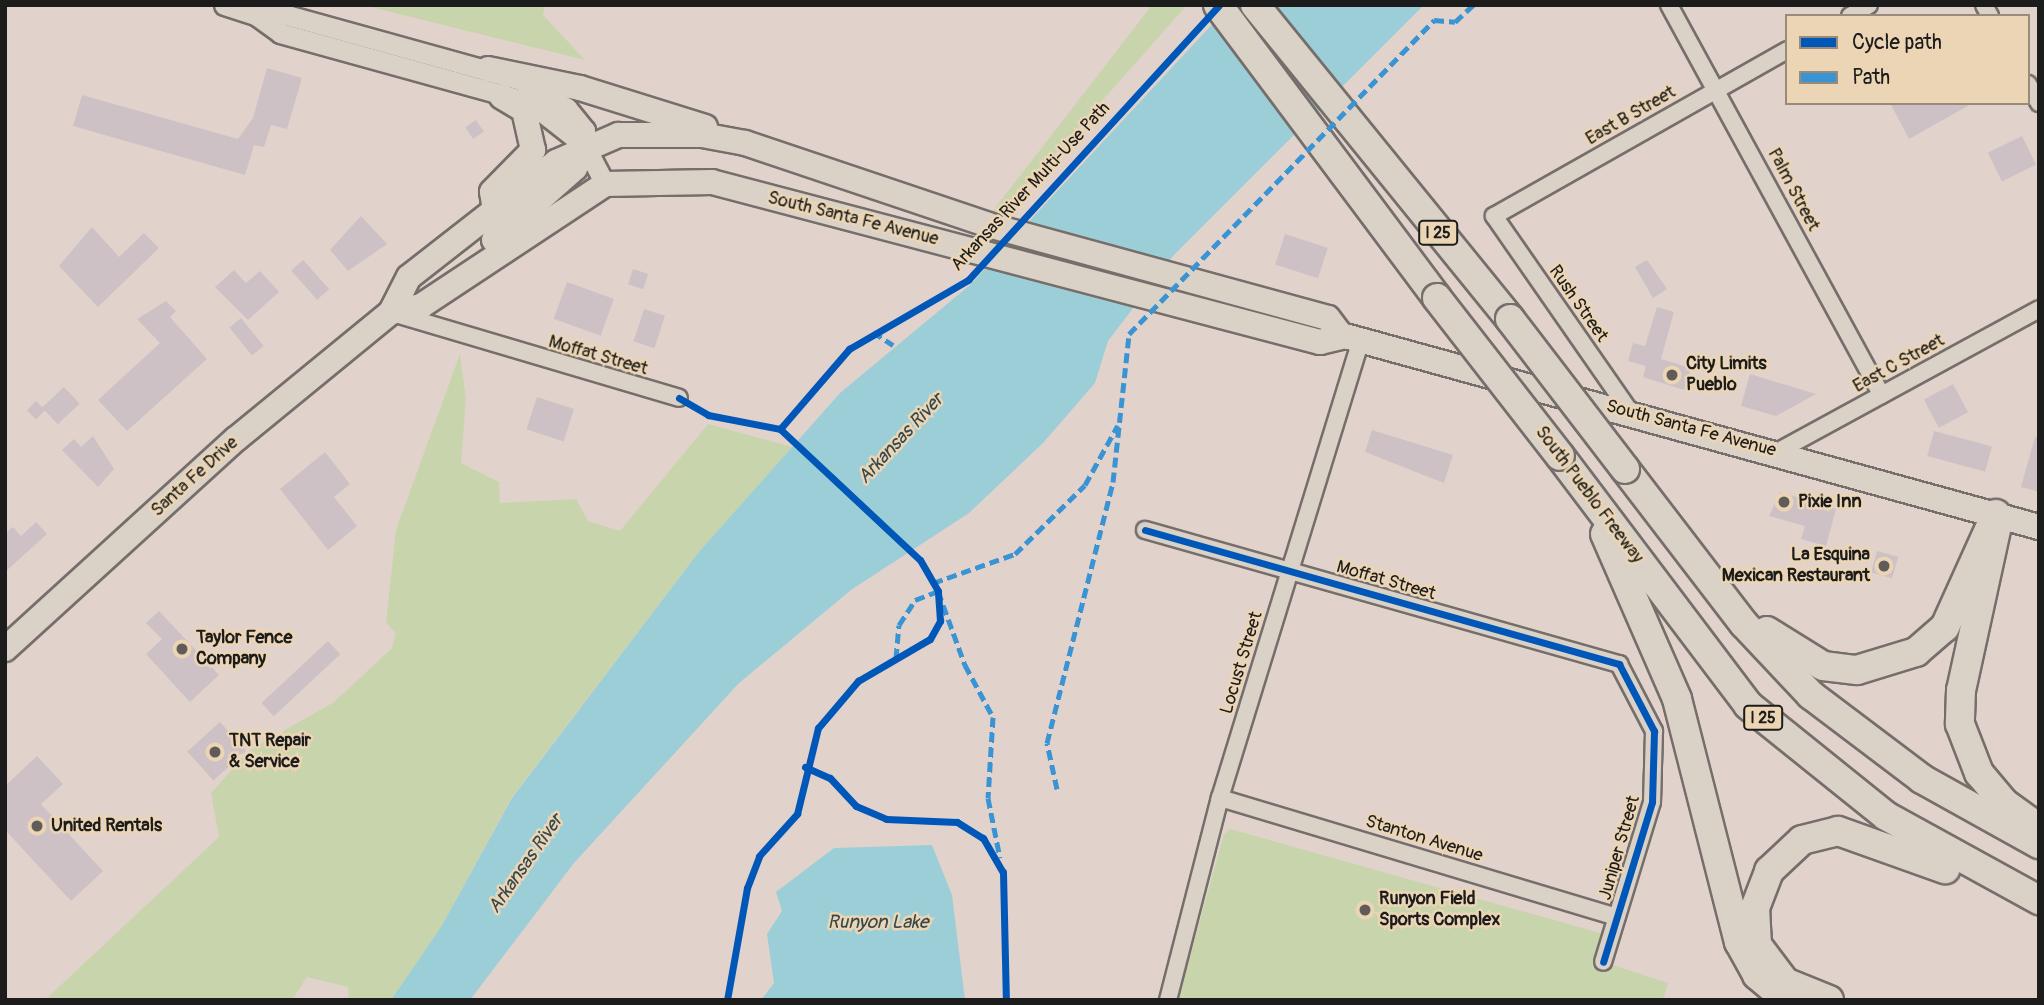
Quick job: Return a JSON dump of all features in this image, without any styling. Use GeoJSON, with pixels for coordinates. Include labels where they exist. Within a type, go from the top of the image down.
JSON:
{"type":"FeatureCollection","features":[{"type":"Feature","properties":{"kind":"highway","name":"South Pueblo Freeway"},"geometry":{"type":"LineString","coordinates":[[1218,5],[1344,168],[1437,298],[1748,705],[1886,816],[2039,903]]}},
{"type":"Feature","properties":{"kind":"highway","name":"I 25"},"geometry":{"type":"LineString","coordinates":[[1255,5],[1366,146],[1510,319],[1744,624],[1811,695],[1922,779],[2039,844]]}},
{"type":"Feature","properties":{"kind":"highway"},"geometry":{"type":"LineString","coordinates":[[1584,487],[1677,699],[1739,942],[1758,975],[1787,1000]]}},
{"type":"Feature","properties":{"kind":"highway"},"geometry":{"type":"LineString","coordinates":[[1654,507],[1768,632],[1823,666],[1857,670],[1916,652],[1945,626],[1996,514]]}},
{"type":"Feature","properties":{"kind":"highway"},"geometry":{"type":"LineString","coordinates":[[1996,514],[1995,547],[1961,690],[1960,724],[1979,773],[2003,802],[2039,828]]}},
{"type":"Feature","properties":{"kind":"highway"},"geometry":{"type":"LineString","coordinates":[[1829,1000],[1785,982],[1757,945],[1761,889],[1769,871],[1802,840],[1820,833],[1857,834],[2039,903]]}},
{"type":"Feature","properties":{"kind":"main road"},"geometry":{"type":"LineString","coordinates":[[488,69],[619,99],[744,143]]}},
{"type":"Feature","properties":{"kind":"main road"},"geometry":{"type":"LineString","coordinates":[[494,209],[492,192],[533,150],[524,110],[502,97]]}},
{"type":"Feature","properties":{"kind":"main road","name":"Santa Fe Drive"},"geometry":{"type":"LineString","coordinates":[[5,649],[236,439],[391,312],[409,277],[494,209],[586,146],[618,135],[702,135]]}},
{"type":"Feature","properties":{"kind":"main road","name":"South Santa Fe Avenue"},"geometry":{"type":"LineString","coordinates":[[702,135],[744,143],[988,225],[1184,282],[1328,318],[1351,337]]}},
{"type":"Feature","properties":{"kind":"main road"},"geometry":{"type":"LineString","coordinates":[[452,284],[575,168],[586,146]]}},
{"type":"Feature","properties":{"kind":"main road","name":"South Santa Fe Avenue"},"geometry":{"type":"LineString","coordinates":[[605,184],[712,182],[967,248],[1170,306],[1320,342],[1351,337],[1777,452],[2039,527]]}},
{"type":"Feature","properties":{"kind":"main road","name":"Santa Fe Drive"},"geometry":{"type":"LineString","coordinates":[[391,312],[421,306],[605,184]]}},
{"type":"Feature","properties":{"kind":"street"},"geometry":{"type":"LineString","coordinates":[[224,5],[257,16],[280,33],[502,97],[529,102],[586,146]]}},
{"type":"Feature","properties":{"kind":"street","name":"Palm Street"},"geometry":{"type":"LineString","coordinates":[[1669,5],[1882,395]]}},
{"type":"Feature","properties":{"kind":"street"},"geometry":{"type":"LineString","coordinates":[[1853,14],[1869,5]]}},
{"type":"Feature","properties":{"kind":"street"},"geometry":{"type":"LineString","coordinates":[[257,16],[283,14],[488,69],[567,108],[585,130],[586,146],[605,184]]}},
{"type":"Feature","properties":{"kind":"street","name":"East B Street"},"geometry":{"type":"LineString","coordinates":[[1494,216],[1785,51]]}},
{"type":"Feature","properties":{"kind":"street"},"geometry":{"type":"LineString","coordinates":[[2030,87],[2039,103]]}},
{"type":"Feature","properties":{"kind":"street","name":"Rush Street"},"geometry":{"type":"LineString","coordinates":[[1494,216],[1631,413]]}},
{"type":"Feature","properties":{"kind":"street","name":"East C Street"},"geometry":{"type":"LineString","coordinates":[[1777,452],[2039,309]]}},
{"type":"Feature","properties":{"kind":"street","name":"Moffat Street"},"geometry":{"type":"LineString","coordinates":[[391,312],[507,350],[679,398]]}},
{"type":"Feature","properties":{"kind":"street","name":"Locust Street"},"geometry":{"type":"LineString","coordinates":[[1168,1000],[1220,798],[1290,570],[1351,337]]}},
{"type":"Feature","properties":{"kind":"street","name":"Moffat Street"},"geometry":{"type":"LineString","coordinates":[[1145,530],[1619,664]]}},
{"type":"Feature","properties":{"kind":"street","name":"Juniper Street"},"geometry":{"type":"LineString","coordinates":[[1603,962],[1652,802],[1654,731],[1619,664]]}},
{"type":"Feature","properties":{"kind":"street","name":"Stanton Avenue"},"geometry":{"type":"LineString","coordinates":[[1220,798],[1617,917]]}},
{"type":"Feature","properties":{"kind":"green space"},"geometry":{"type":"Polygon","coordinates":[[[363,5],[545,5],[543,15],[585,60],[363,5]]]}},
{"type":"Feature","properties":{"kind":"green space"},"geometry":{"type":"Polygon","coordinates":[[[1152,5],[1187,5],[1000,216],[992,212],[1152,5]]]}},
{"type":"Feature","properties":{"kind":"green space"},"geometry":{"type":"Polygon","coordinates":[[[460,354],[466,399],[461,463],[499,482],[500,503],[576,499],[588,521],[620,531],[708,424],[793,447],[698,553],[512,797],[441,927],[391,1000],[349,1000],[348,987],[307,977],[292,1000],[45,1000],[219,837],[211,793],[247,752],[334,702],[391,649],[396,634],[386,622],[396,530],[460,354]]]}},
{"type":"Feature","properties":{"kind":"green space","name":"Runyon Field Sports Complex"},"geometry":{"type":"Polygon","coordinates":[[[1230,829],[1611,936],[1604,962],[1668,983],[1663,1000],[1178,1000],[1224,834],[1230,829]]]}},
{"type":"Feature","properties":{"kind":"water","name":"Arkansas River"},"geometry":{"type":"Polygon","coordinates":[[[1230,5],[1424,5],[1172,257],[1108,341],[1095,383],[1043,443],[969,513],[851,590],[739,683],[574,863],[470,1000],[391,1000],[441,927],[512,798],[698,553],[840,393],[970,285],[1230,5]]]}},
{"type":"Feature","properties":{"kind":"water","name":"Runyon Lake"},"geometry":{"type":"Polygon","coordinates":[[[932,845],[952,895],[965,1000],[761,1000],[774,983],[767,934],[782,911],[776,892],[834,848],[932,845]]]}},
{"type":"Feature","properties":{"kind":"building"},"geometry":{"type":"Polygon","coordinates":[[[267,68],[302,78],[287,129],[271,125],[264,147],[254,145],[245,175],[73,126],[82,95],[238,139],[253,118],[267,68]]]}},
{"type":"Feature","properties":{"kind":"building"},"geometry":{"type":"Polygon","coordinates":[[[1891,105],[1969,105],[1909,139],[1891,105]]]}},
{"type":"Feature","properties":{"kind":"building"},"geometry":{"type":"Polygon","coordinates":[[[476,120],[484,132],[473,139],[465,127],[476,120]]]}},
{"type":"Feature","properties":{"kind":"building"},"geometry":{"type":"Polygon","coordinates":[[[2022,136],[2036,165],[2002,181],[1988,153],[2022,136]]]}},
{"type":"Feature","properties":{"kind":"building"},"geometry":{"type":"Polygon","coordinates":[[[361,216],[387,244],[348,271],[330,250],[361,216]]]}},
{"type":"Feature","properties":{"kind":"building"},"geometry":{"type":"Polygon","coordinates":[[[92,227],[119,257],[144,233],[159,248],[98,307],[59,266],[92,227]]]}},
{"type":"Feature","properties":{"kind":"building"},"geometry":{"type":"Polygon","coordinates":[[[1285,234],[1328,248],[1318,278],[1275,264],[1285,234]]]}},
{"type":"Feature","properties":{"kind":"building"},"geometry":{"type":"Polygon","coordinates":[[[303,260],[329,289],[317,300],[291,271],[303,260]]]}},
{"type":"Feature","properties":{"kind":"building"},"geometry":{"type":"Polygon","coordinates":[[[1647,260],[1667,289],[1653,298],[1635,267],[1647,260]]]}},
{"type":"Feature","properties":{"kind":"building"},"geometry":{"type":"Polygon","coordinates":[[[633,269],[648,274],[643,289],[628,284],[633,269]]]}},
{"type":"Feature","properties":{"kind":"building"},"geometry":{"type":"Polygon","coordinates":[[[234,270],[246,283],[260,271],[279,292],[248,320],[215,287],[234,270]]]}},
{"type":"Feature","properties":{"kind":"building"},"geometry":{"type":"Polygon","coordinates":[[[567,282],[614,299],[601,336],[554,319],[567,282]]]}},
{"type":"Feature","properties":{"kind":"building"},"geometry":{"type":"Polygon","coordinates":[[[166,301],[176,311],[170,317],[207,359],[127,431],[98,400],[160,343],[137,319],[166,301]]]}},
{"type":"Feature","properties":{"kind":"building"},"geometry":{"type":"Polygon","coordinates":[[[1657,307],[1674,312],[1661,359],[1691,368],[1684,390],[1643,377],[1646,366],[1628,361],[1633,343],[1645,346],[1657,307]]]}},
{"type":"Feature","properties":{"kind":"building"},"geometry":{"type":"Polygon","coordinates":[[[644,309],[665,316],[654,348],[633,341],[644,309]]]}},
{"type":"Feature","properties":{"kind":"building"},"geometry":{"type":"Polygon","coordinates":[[[241,318],[264,346],[252,355],[229,327],[241,318]]]}},
{"type":"Feature","properties":{"kind":"building"},"geometry":{"type":"Polygon","coordinates":[[[1750,374],[1816,394],[1776,416],[1741,406],[1750,374]]]}},
{"type":"Feature","properties":{"kind":"building"},"geometry":{"type":"Polygon","coordinates":[[[1953,384],[1968,412],[1939,428],[1924,399],[1953,384]]]}},
{"type":"Feature","properties":{"kind":"building"},"geometry":{"type":"Polygon","coordinates":[[[64,387],[80,404],[58,424],[42,407],[64,387]]]}},
{"type":"Feature","properties":{"kind":"building"},"geometry":{"type":"Polygon","coordinates":[[[537,397],[574,409],[564,441],[526,429],[537,397]]]}},
{"type":"Feature","properties":{"kind":"building"},"geometry":{"type":"Polygon","coordinates":[[[36,401],[45,410],[36,419],[27,410],[36,401]]]}},
{"type":"Feature","properties":{"kind":"building"},"geometry":{"type":"Polygon","coordinates":[[[1372,430],[1453,455],[1444,483],[1365,452],[1372,430]]]}},
{"type":"Feature","properties":{"kind":"building"},"geometry":{"type":"Polygon","coordinates":[[[1934,431],[1992,447],[1985,472],[1927,456],[1934,431]]]}},
{"type":"Feature","properties":{"kind":"building"},"geometry":{"type":"Polygon","coordinates":[[[93,436],[114,469],[98,487],[62,450],[74,439],[81,447],[93,436]]]}},
{"type":"Feature","properties":{"kind":"building"},"geometry":{"type":"Polygon","coordinates":[[[2035,437],[2039,438],[2039,492],[2021,487],[2035,437]]]}},
{"type":"Feature","properties":{"kind":"building"},"geometry":{"type":"Polygon","coordinates":[[[325,452],[350,484],[334,497],[357,526],[328,550],[280,489],[325,452]]]}},
{"type":"Feature","properties":{"kind":"building"},"geometry":{"type":"Polygon","coordinates":[[[1780,492],[1836,509],[1826,546],[1801,539],[1805,526],[1769,516],[1780,492]]]}},
{"type":"Feature","properties":{"kind":"building"},"geometry":{"type":"Polygon","coordinates":[[[36,522],[47,534],[5,572],[5,533],[13,527],[21,536],[36,522]]]}},
{"type":"Feature","properties":{"kind":"building"},"geometry":{"type":"Polygon","coordinates":[[[1877,551],[1898,557],[1892,578],[1871,572],[1877,551]]]}},
{"type":"Feature","properties":{"kind":"building"},"geometry":{"type":"Polygon","coordinates":[[[159,611],[219,675],[190,702],[146,654],[162,639],[146,623],[159,611]]]}},
{"type":"Feature","properties":{"kind":"building"},"geometry":{"type":"Polygon","coordinates":[[[328,641],[340,654],[274,716],[261,703],[328,641]]]}},
{"type":"Feature","properties":{"kind":"building"},"geometry":{"type":"Polygon","coordinates":[[[220,722],[246,751],[213,780],[187,751],[220,722]]]}},
{"type":"Feature","properties":{"kind":"building"},"geometry":{"type":"Polygon","coordinates":[[[37,756],[63,784],[41,804],[103,871],[71,901],[5,830],[5,786],[37,756]]]}},
{"type":"Feature","properties":{"kind":"marked path"},"geometry":{"type":"LineString","coordinates":[[1057,789],[1047,743],[1113,482],[1129,334],[1434,20],[1455,22],[1473,5]]}},
{"type":"Feature","properties":{"kind":"marked path"},"geometry":{"type":"LineString","coordinates":[[873,332],[893,345]]}},
{"type":"Feature","properties":{"kind":"marked path"},"geometry":{"type":"LineString","coordinates":[[933,583],[1015,554],[1085,485],[1118,425]]}},
{"type":"Feature","properties":{"kind":"marked path"},"geometry":{"type":"LineString","coordinates":[[896,658],[899,625],[915,600],[938,591],[965,665],[993,717],[988,798],[1000,858]]}},
{"type":"Feature","properties":{"kind":"cycle path","name":"Arkansas River Multi-Use Path"},"geometry":{"type":"LineString","coordinates":[[727,1000],[747,888],[759,856],[797,814],[818,728],[858,681],[930,639],[940,621],[938,591],[920,560],[780,429],[849,349],[968,280],[1219,5]]}},
{"type":"Feature","properties":{"kind":"cycle path"},"geometry":{"type":"LineString","coordinates":[[679,398],[708,415],[780,429]]}},
{"type":"Feature","properties":{"kind":"cycle path"},"geometry":{"type":"LineString","coordinates":[[1145,530],[1619,664],[1654,731],[1652,802],[1603,962]]}},
{"type":"Feature","properties":{"kind":"cycle path"},"geometry":{"type":"LineString","coordinates":[[805,767],[830,778],[856,806],[886,819],[957,822],[983,838],[1003,872],[1006,1000]]}},
{"type":"Feature","properties":{"kind":"place","name":"City Limits Pueblo"},"geometry":{"type":"Point","coordinates":[1672,375]}},
{"type":"Feature","properties":{"kind":"place","name":"Pixie Inn"},"geometry":{"type":"Point","coordinates":[1784,502]}},
{"type":"Feature","properties":{"kind":"place","name":"La Esquina Mexican Restaurant"},"geometry":{"type":"Point","coordinates":[1884,566]}},
{"type":"Feature","properties":{"kind":"place","name":"Taylor Fence Company"},"geometry":{"type":"Point","coordinates":[182,649]}},
{"type":"Feature","properties":{"kind":"place","name":"TNT Repair & Service"},"geometry":{"type":"Point","coordinates":[215,752]}},
{"type":"Feature","properties":{"kind":"place","name":"United Rentals"},"geometry":{"type":"Point","coordinates":[37,826]}},
{"type":"Feature","properties":{"kind":"place","name":"Runyon Field Sports Complex"},"geometry":{"type":"Point","coordinates":[1365,910]}}]}
